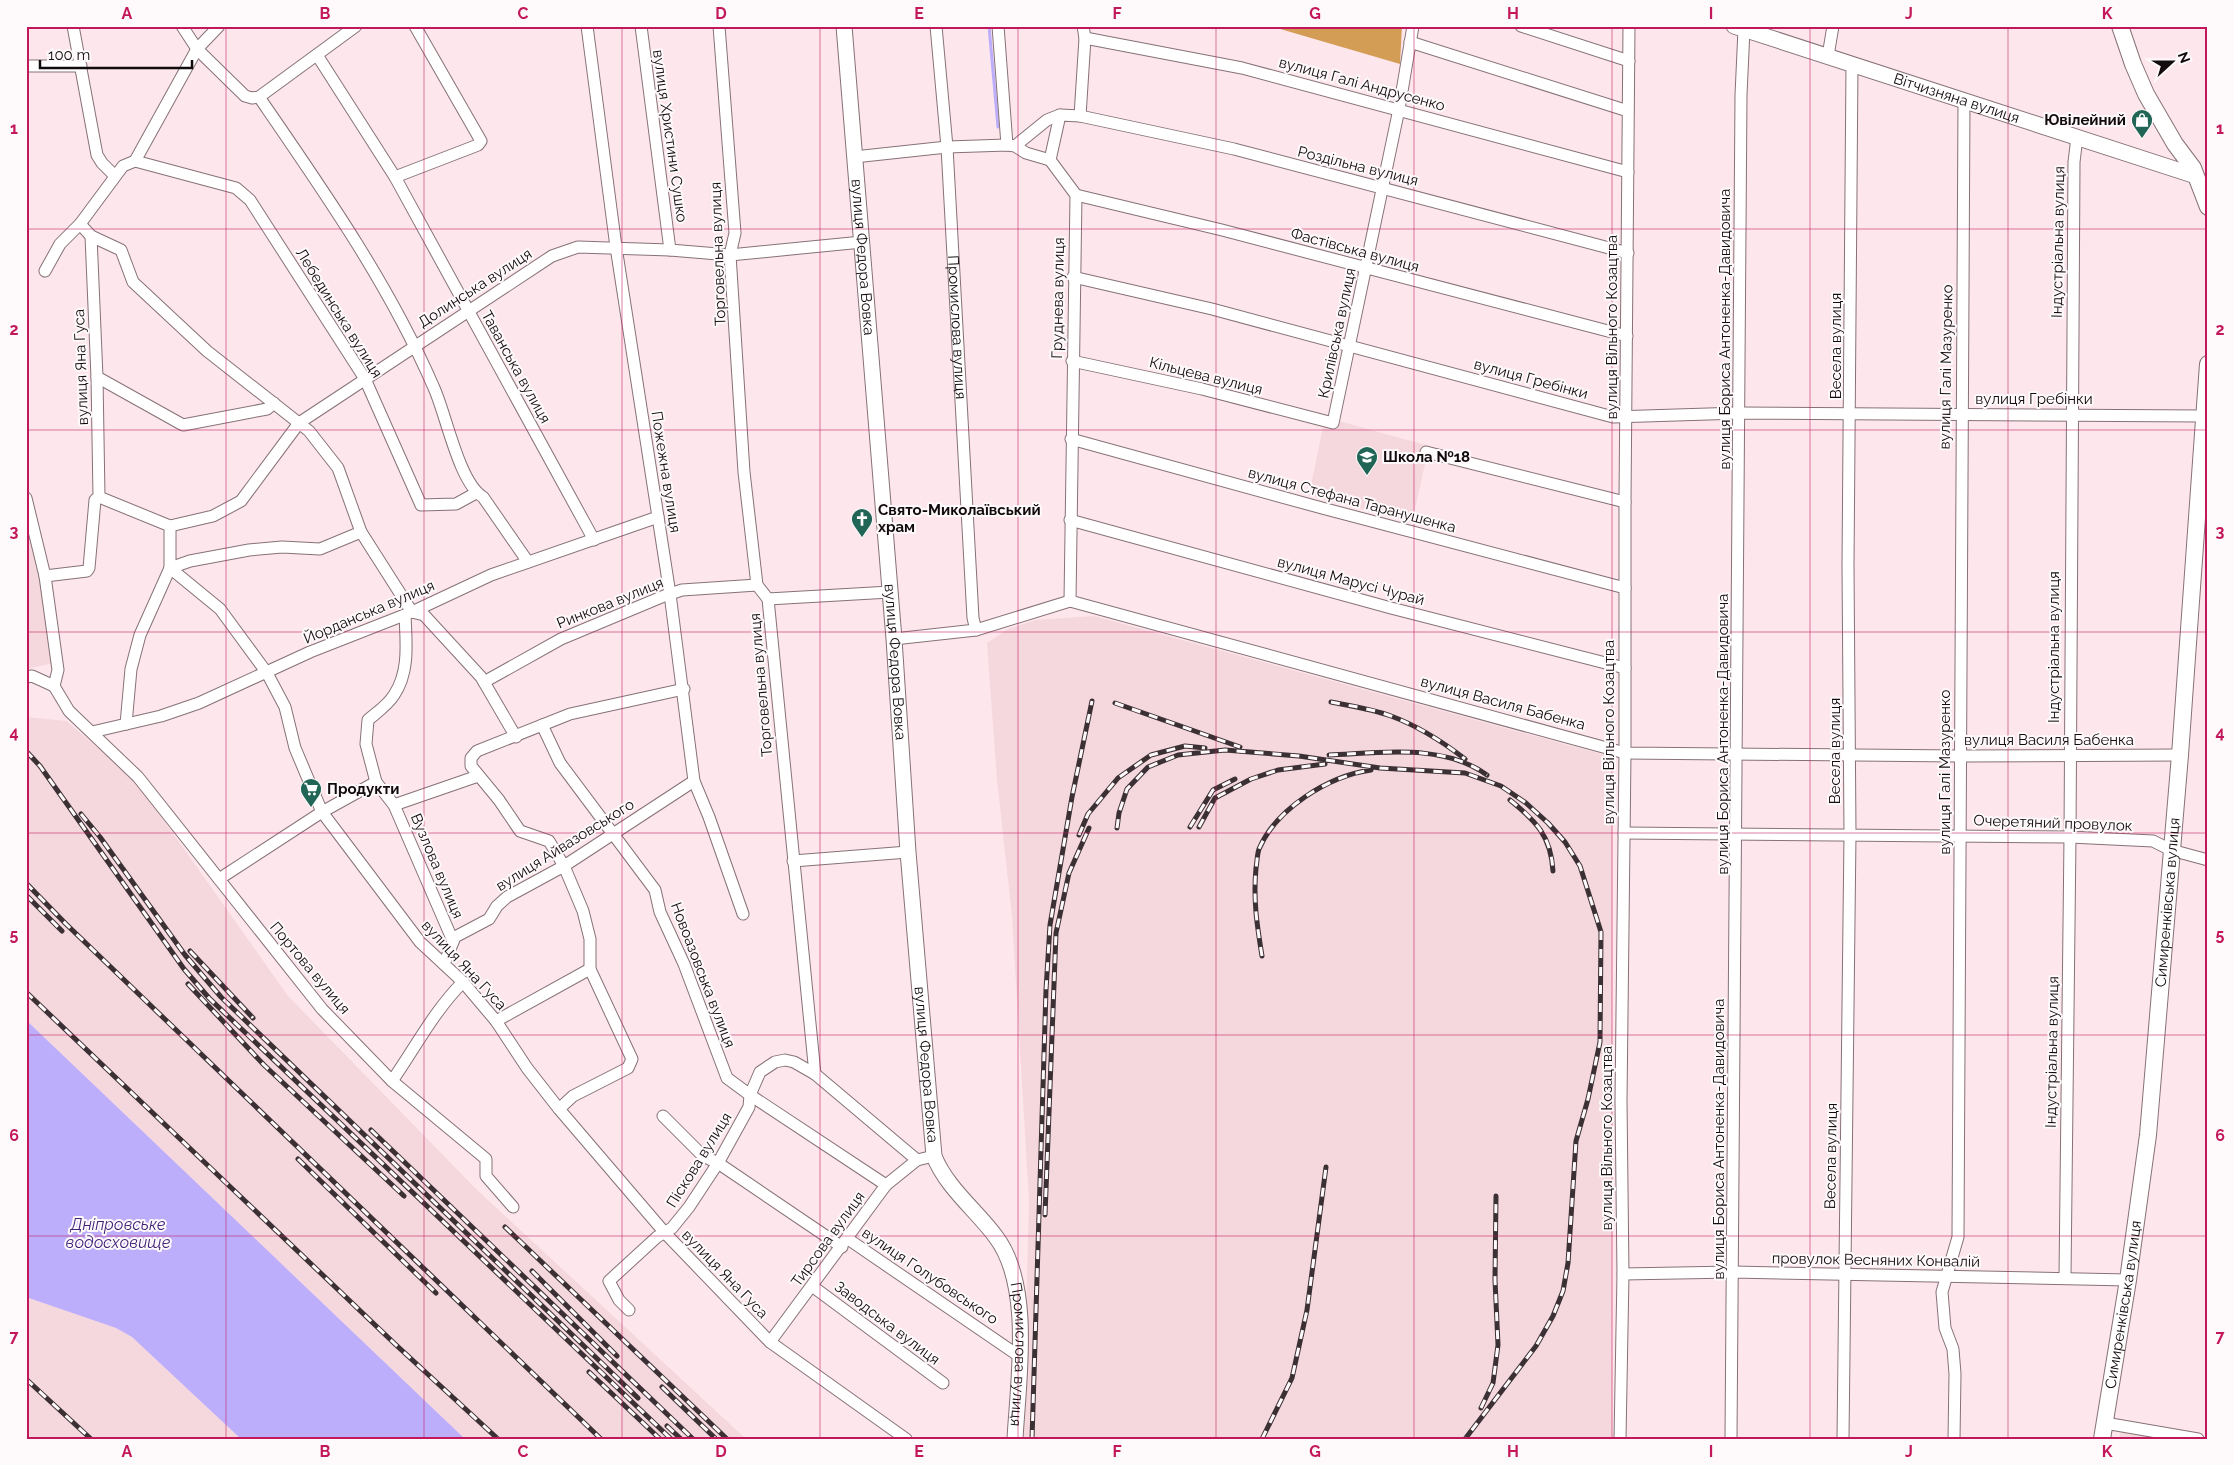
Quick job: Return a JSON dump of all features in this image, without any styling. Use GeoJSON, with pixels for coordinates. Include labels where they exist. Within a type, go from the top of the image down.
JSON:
{"type":"FeatureCollection","features":[{"type":"Feature","properties":{"kind":"main road"},"geometry":{"type":"LineString","coordinates":[[2120,26],[2146,94],[2175,144],[2202,178],[2208,207]]}},
{"type":"Feature","properties":{"kind":"main road","name":"Симиренківська вулиця"},"geometry":{"type":"LineString","coordinates":[[2103,1431],[2128,1280],[2148,1135],[2180,755],[2208,364]]}},
{"type":"Feature","properties":{"kind":"street"},"geometry":{"type":"LineString","coordinates":[[73,26],[96,155],[102,164],[115,176]]}},
{"type":"Feature","properties":{"kind":"street"},"geometry":{"type":"LineString","coordinates":[[182,26],[198,49],[245,96],[252,98],[259,97],[356,26]]}},
{"type":"Feature","properties":{"kind":"street"},"geometry":{"type":"LineString","coordinates":[[45,270],[60,244],[80,224],[123,166],[135,161],[198,49],[219,26]]}},
{"type":"Feature","properties":{"kind":"street"},"geometry":{"type":"LineString","coordinates":[[395,177],[481,142],[415,26]]}},
{"type":"Feature","properties":{"kind":"street","name":"Пожежна вулиця"},"geometry":{"type":"LineString","coordinates":[[587,26],[616,247],[684,689],[694,781],[709,816],[743,914]]}},
{"type":"Feature","properties":{"kind":"street","name":"вулиця Христини Сушко"},"geometry":{"type":"LineString","coordinates":[[641,26],[670,250]]}},
{"type":"Feature","properties":{"kind":"street","name":"Торговельна вулиця"},"geometry":{"type":"LineString","coordinates":[[719,26],[735,233],[730,255],[744,472],[757,585],[768,598],[815,1074]]}},
{"type":"Feature","properties":{"kind":"street","name":"вулиця Федора Вовка"},"geometry":{"type":"LineString","coordinates":[[844,26],[894,639],[908,852],[934,1156],[944,1175],[998,1239],[1013,1271]]}},
{"type":"Feature","properties":{"kind":"street","name":"Промислова вулиця"},"geometry":{"type":"LineString","coordinates":[[936,26],[947,147],[972,608],[976,630]]}},
{"type":"Feature","properties":{"kind":"street"},"geometry":{"type":"LineString","coordinates":[[998,26],[1011,145]]}},
{"type":"Feature","properties":{"kind":"street","name":"Крилівська вулиця"},"geometry":{"type":"LineString","coordinates":[[1333,423],[1399,109],[1413,26]]}},
{"type":"Feature","properties":{"kind":"street"},"geometry":{"type":"LineString","coordinates":[[1521,26],[1630,61]]}},
{"type":"Feature","properties":{"kind":"street","name":"вулиця Вільного Козацтва"},"geometry":{"type":"LineString","coordinates":[[1620,1439],[1623,1274],[1621,1091],[1626,752],[1625,502],[1629,26]]}},
{"type":"Feature","properties":{"kind":"street"},"geometry":{"type":"LineString","coordinates":[[1828,56],[1833,26]]}},
{"type":"Feature","properties":{"kind":"street","name":"Вітчизняна вулиця"},"geometry":{"type":"LineString","coordinates":[[1739,28],[2202,178]]}},
{"type":"Feature","properties":{"kind":"street","name":"вулиця Бориса Антоненка-Давидовича"},"geometry":{"type":"LineString","coordinates":[[1731,1439],[1740,413],[1741,105],[1739,28]]}},
{"type":"Feature","properties":{"kind":"street"},"geometry":{"type":"LineString","coordinates":[[1011,145],[1047,120],[1060,115],[1080,116],[1084,32]]}},
{"type":"Feature","properties":{"kind":"street","name":"вулиця Галі Андрусенко"},"geometry":{"type":"LineString","coordinates":[[1084,32],[1242,68],[1628,172]]}},
{"type":"Feature","properties":{"kind":"street"},"geometry":{"type":"LineString","coordinates":[[1410,42],[1628,111]]}},
{"type":"Feature","properties":{"kind":"street","name":"Таванська вулиця"},"geometry":{"type":"LineString","coordinates":[[317,55],[395,177],[594,540]]}},
{"type":"Feature","properties":{"kind":"street","name":"Весела вулиця"},"geometry":{"type":"LineString","coordinates":[[1843,1439],[1850,834],[1848,565],[1851,414],[1852,64]]}},
{"type":"Feature","properties":{"kind":"street"},"geometry":{"type":"LineString","coordinates":[[26,66],[81,66]]}},
{"type":"Feature","properties":{"kind":"street"},"geometry":{"type":"LineString","coordinates":[[259,97],[342,219],[415,345],[440,401],[462,467],[476,493],[483,497],[528,562]]}},
{"type":"Feature","properties":{"kind":"street","name":"вулиця Галі Мазуренко"},"geometry":{"type":"LineString","coordinates":[[1954,1439],[1955,1374],[1953,1349],[1945,1328],[1942,1292],[1958,1237],[1959,756],[1964,101]]}},
{"type":"Feature","properties":{"kind":"street"},"geometry":{"type":"LineString","coordinates":[[1050,160],[1060,115]]}},
{"type":"Feature","properties":{"kind":"street","name":"Роздільна вулиця"},"geometry":{"type":"LineString","coordinates":[[1080,116],[1234,150],[1382,187],[1628,253]]}},
{"type":"Feature","properties":{"kind":"street","name":"Індустріальна вулиця"},"geometry":{"type":"LineString","coordinates":[[2064,1277],[2070,837],[2071,414],[2074,162],[2078,137]]}},
{"type":"Feature","properties":{"kind":"street"},"geometry":{"type":"LineString","coordinates":[[854,157],[947,147],[1011,145],[1026,153],[1050,160],[1076,195]]}},
{"type":"Feature","properties":{"kind":"street","name":"Лебединська вулиця"},"geometry":{"type":"LineString","coordinates":[[135,161],[236,188],[250,200],[365,379],[421,505],[456,504],[476,493]]}},
{"type":"Feature","properties":{"kind":"street","name":"Фастівська вулиця"},"geometry":{"type":"LineString","coordinates":[[1076,195],[1222,230],[1627,336]]}},
{"type":"Feature","properties":{"kind":"street","name":"Груднева вулиця"},"geometry":{"type":"LineString","coordinates":[[1070,601],[1073,277],[1076,195]]}},
{"type":"Feature","properties":{"kind":"street"},"geometry":{"type":"LineString","coordinates":[[80,224],[91,236],[121,250],[134,282],[207,351],[309,432],[338,468],[361,532],[408,614],[424,615],[484,682],[516,737]]}},
{"type":"Feature","properties":{"kind":"street","name":"вулиця Яна Гуса"},"geometry":{"type":"LineString","coordinates":[[45,576],[87,571],[89,568],[94,500],[99,497],[97,377],[91,236]]}},
{"type":"Feature","properties":{"kind":"street","name":"Долинська вулиця"},"geometry":{"type":"LineString","coordinates":[[170,526],[212,516],[241,502],[299,423],[552,256],[578,247],[616,247],[730,255],[862,242]]}},
{"type":"Feature","properties":{"kind":"street","name":"вулиця Гребінки"},"geometry":{"type":"LineString","coordinates":[[1073,277],[1212,309],[1613,416],[1740,413],[2203,416]]}},
{"type":"Feature","properties":{"kind":"street","name":"Кільцева вулиця"},"geometry":{"type":"LineString","coordinates":[[1072,361],[1202,389],[1333,423]]}},
{"type":"Feature","properties":{"kind":"street"},"geometry":{"type":"LineString","coordinates":[[97,377],[183,425],[267,409],[274,403]]}},
{"type":"Feature","properties":{"kind":"street","name":"вулиця Стефана Таранушенка"},"geometry":{"type":"LineString","coordinates":[[1071,439],[1625,588]]}},
{"type":"Feature","properties":{"kind":"street"},"geometry":{"type":"LineString","coordinates":[[1426,452],[1625,502]]}},
{"type":"Feature","properties":{"kind":"street"},"geometry":{"type":"LineString","coordinates":[[99,497],[170,526],[170,568],[140,635],[131,669],[126,724]]}},
{"type":"Feature","properties":{"kind":"street"},"geometry":{"type":"LineString","coordinates":[[26,498],[45,576],[58,670],[54,686],[32,676],[26,677]]}},
{"type":"Feature","properties":{"kind":"street","name":"Йорданська вулиця"},"geometry":{"type":"LineString","coordinates":[[92,732],[161,716],[199,704],[310,652],[408,614],[491,575],[658,517]]}},
{"type":"Feature","properties":{"kind":"street","name":"вулиця Марусі Чурай"},"geometry":{"type":"LineString","coordinates":[[1070,520],[1382,605],[1625,668]]}},
{"type":"Feature","properties":{"kind":"street"},"geometry":{"type":"LineString","coordinates":[[170,568],[190,561],[249,550],[282,547],[320,548],[361,532]]}},
{"type":"Feature","properties":{"kind":"street","name":"вулиця Яна Гуса"},"geometry":{"type":"LineString","coordinates":[[170,568],[220,610],[267,673],[285,707],[295,748],[322,812],[420,942],[463,982],[496,1021],[527,1068],[559,1109],[665,1233],[770,1342],[906,1439]]}},
{"type":"Feature","properties":{"kind":"street","name":"Ринкова вулиця"},"geometry":{"type":"LineString","coordinates":[[484,682],[561,639],[670,594],[682,590],[757,585]]}},
{"type":"Feature","properties":{"kind":"street"},"geometry":{"type":"LineString","coordinates":[[768,598],[890,592]]}},
{"type":"Feature","properties":{"kind":"street"},"geometry":{"type":"LineString","coordinates":[[894,639],[976,630],[1070,601]]}},
{"type":"Feature","properties":{"kind":"street","name":"вулиця Василя Бабенка"},"geometry":{"type":"LineString","coordinates":[[1070,601],[1626,752],[1850,753],[1959,756],[2069,754],[2180,755]]}},
{"type":"Feature","properties":{"kind":"street","name":"Вузлова вулиця"},"geometry":{"type":"LineString","coordinates":[[408,614],[407,658],[401,679],[394,696],[368,720],[366,744],[376,782],[394,805],[453,941]]}},
{"type":"Feature","properties":{"kind":"street","name":"Портова вулиця"},"geometry":{"type":"LineString","coordinates":[[54,686],[69,711],[138,777],[322,1010],[392,1081],[486,1159],[486,1176],[513,1207]]}},
{"type":"Feature","properties":{"kind":"street"},"geometry":{"type":"LineString","coordinates":[[559,1109],[573,1096],[626,1069],[631,1062],[590,969],[590,939],[583,911],[564,866],[549,841],[520,831],[499,800],[471,766],[473,754],[570,714],[684,689]]}},
{"type":"Feature","properties":{"kind":"street","name":"Новоазовська вулиця"},"geometry":{"type":"LineString","coordinates":[[542,725],[560,763],[655,890],[660,912],[684,964],[727,1078],[750,1096],[886,1185]]}},
{"type":"Feature","properties":{"kind":"street"},"geometry":{"type":"LineString","coordinates":[[394,805],[478,776]]}},
{"type":"Feature","properties":{"kind":"street","name":"вулиця Айвазовського"},"geometry":{"type":"LineString","coordinates":[[453,941],[458,935],[489,919],[507,897],[564,866],[694,781]]}},
{"type":"Feature","properties":{"kind":"street"},"geometry":{"type":"LineString","coordinates":[[219,879],[322,812],[376,782]]}},
{"type":"Feature","properties":{"kind":"street","name":"Очеретяний провулок"},"geometry":{"type":"LineString","coordinates":[[1624,832],[2070,837],[2153,841],[2171,850],[2208,860]]}},
{"type":"Feature","properties":{"kind":"street"},"geometry":{"type":"LineString","coordinates":[[793,862],[908,852]]}},
{"type":"Feature","properties":{"kind":"street"},"geometry":{"type":"LineString","coordinates":[[444,964],[453,941]]}},
{"type":"Feature","properties":{"kind":"street"},"geometry":{"type":"LineString","coordinates":[[496,1021],[590,969]]}},
{"type":"Feature","properties":{"kind":"street"},"geometry":{"type":"LineString","coordinates":[[392,1081],[417,1046],[440,1008],[463,982]]}},
{"type":"Feature","properties":{"kind":"street","name":"Піскова вулиця"},"geometry":{"type":"LineString","coordinates":[[665,1233],[672,1228],[718,1163],[749,1107],[750,1096],[760,1072],[775,1062],[794,1062],[815,1074]]}},
{"type":"Feature","properties":{"kind":"street"},"geometry":{"type":"LineString","coordinates":[[815,1074],[917,1160],[934,1156]]}},
{"type":"Feature","properties":{"kind":"street","name":"вулиця Голубовського"},"geometry":{"type":"LineString","coordinates":[[663,1116],[703,1156],[718,1163],[845,1243],[1019,1356]]}},
{"type":"Feature","properties":{"kind":"street","name":"Тирсова вулиця"},"geometry":{"type":"LineString","coordinates":[[770,1342],[886,1185],[917,1160]]}},
{"type":"Feature","properties":{"kind":"street"},"geometry":{"type":"LineString","coordinates":[[630,1310],[620,1300],[609,1281],[657,1237],[665,1233]]}},
{"type":"Feature","properties":{"kind":"street","name":"Промислова вулиця"},"geometry":{"type":"LineString","coordinates":[[1013,1271],[1020,1305],[1015,1439]]}},
{"type":"Feature","properties":{"kind":"street","name":"провулок Весняних Конвалій"},"geometry":{"type":"LineString","coordinates":[[1623,1274],[1733,1272],[1844,1276],[2064,1277],[2128,1280]]}},
{"type":"Feature","properties":{"kind":"street","name":"Заводська вулиця"},"geometry":{"type":"LineString","coordinates":[[812,1286],[943,1383]]}},
{"type":"Feature","properties":{"kind":"street"},"geometry":{"type":"LineString","coordinates":[[2103,1431],[2198,1439]]}},
{"type":"Feature","properties":{"kind":"shaded area"},"geometry":{"type":"Polygon","coordinates":[[[1270,26],[1402,26],[1400,64],[1270,26]]]}},
{"type":"Feature","properties":{"kind":"shaded area","name":"Школа №18"},"geometry":{"type":"Polygon","coordinates":[[[1339,421],[1429,446],[1412,522],[1309,495],[1323,427],[1336,430],[1339,421]]]}},
{"type":"Feature","properties":{"kind":"shaded area"},"geometry":{"type":"Polygon","coordinates":[[[26,511],[41,577],[53,663],[26,669],[26,511]]]}},
{"type":"Feature","properties":{"kind":"shaded area"},"geometry":{"type":"Polygon","coordinates":[[[1094,616],[1608,756],[1612,761],[1612,1439],[1023,1439],[1029,1200],[1012,916],[997,779],[987,643],[1008,629],[1036,620],[1094,616]]]}},
{"type":"Feature","properties":{"kind":"shaded area"},"geometry":{"type":"Polygon","coordinates":[[[26,717],[66,721],[133,777],[288,996],[476,1189],[746,1439],[465,1439],[26,1020],[26,717]]]}},
{"type":"Feature","properties":{"kind":"shaded area"},"geometry":{"type":"Polygon","coordinates":[[[26,1297],[116,1328],[132,1337],[241,1439],[26,1439],[26,1297]]]}},
{"type":"Feature","properties":{"kind":"shaded area"},"geometry":{"type":"Polygon","coordinates":[[[2121,1430],[2169,1439],[2119,1439],[2121,1430]]]}},
{"type":"Feature","properties":{"kind":"water","name":"Дніпровське водосховище"},"geometry":{"type":"Polygon","coordinates":[[[26,1020],[465,1439],[241,1439],[132,1337],[116,1328],[26,1297],[26,1020]]]}},
{"type":"Feature","properties":{"kind":"waterway"},"geometry":{"type":"LineString","coordinates":[[989,26],[998,127]]}},
{"type":"Feature","properties":{"kind":"railway"},"geometry":{"type":"LineString","coordinates":[[1032,1439],[1046,990],[1050,925],[1072,797],[1092,701]]}},
{"type":"Feature","properties":{"kind":"railway"},"geometry":{"type":"LineString","coordinates":[[1331,702],[1376,711],[1401,720],[1430,735],[1465,759]]}},
{"type":"Feature","properties":{"kind":"railway"},"geometry":{"type":"LineString","coordinates":[[1115,703],[1240,747]]}},
{"type":"Feature","properties":{"kind":"railway"},"geometry":{"type":"LineString","coordinates":[[1079,835],[1088,814],[1118,778],[1151,755],[1185,746],[1205,748]]}},
{"type":"Feature","properties":{"kind":"railway"},"geometry":{"type":"LineString","coordinates":[[1117,828],[1119,813],[1127,789],[1148,767],[1178,755],[1225,750],[1299,756],[1380,768],[1465,773],[1501,786],[1526,803],[1548,823],[1565,842],[1580,866],[1601,932],[1600,1042],[1588,1099],[1576,1141],[1568,1263],[1563,1291],[1553,1316],[1536,1346],[1465,1439]]}},
{"type":"Feature","properties":{"kind":"railway"},"geometry":{"type":"LineString","coordinates":[[26,751],[40,766],[184,969],[209,998],[671,1439]]}},
{"type":"Feature","properties":{"kind":"railway"},"geometry":{"type":"LineString","coordinates":[[1329,755],[1390,752],[1431,754],[1451,758],[1470,765],[1487,775]]}},
{"type":"Feature","properties":{"kind":"railway"},"geometry":{"type":"LineString","coordinates":[[1199,827],[1215,798],[1251,779],[1278,770],[1325,764]]}},
{"type":"Feature","properties":{"kind":"railway"},"geometry":{"type":"LineString","coordinates":[[1262,956],[1256,912],[1255,880],[1258,851],[1267,834],[1291,808],[1321,787],[1355,773],[1371,770]]}},
{"type":"Feature","properties":{"kind":"railway"},"geometry":{"type":"LineString","coordinates":[[1190,827],[1213,790],[1235,779]]}},
{"type":"Feature","properties":{"kind":"railway"},"geometry":{"type":"LineString","coordinates":[[1510,800],[1535,822],[1540,830],[1549,848],[1553,871]]}},
{"type":"Feature","properties":{"kind":"railway"},"geometry":{"type":"LineString","coordinates":[[81,814],[100,837],[185,955],[221,997],[638,1398]]}},
{"type":"Feature","properties":{"kind":"railway"},"geometry":{"type":"LineString","coordinates":[[1045,1215],[1056,933],[1069,873],[1089,828]]}},
{"type":"Feature","properties":{"kind":"railway"},"geometry":{"type":"LineString","coordinates":[[26,883],[66,924],[601,1439]]}},
{"type":"Feature","properties":{"kind":"railway"},"geometry":{"type":"LineString","coordinates":[[26,895],[62,931]]}},
{"type":"Feature","properties":{"kind":"railway"},"geometry":{"type":"LineString","coordinates":[[190,951],[253,1018]]}},
{"type":"Feature","properties":{"kind":"railway"},"geometry":{"type":"LineString","coordinates":[[188,984],[264,1065],[404,1196]]}},
{"type":"Feature","properties":{"kind":"railway"},"geometry":{"type":"LineString","coordinates":[[26,992],[395,1344],[498,1439]]}},
{"type":"Feature","properties":{"kind":"railway"},"geometry":{"type":"LineString","coordinates":[[371,1130],[693,1439]]}},
{"type":"Feature","properties":{"kind":"railway"},"geometry":{"type":"LineString","coordinates":[[298,1159],[436,1293]]}},
{"type":"Feature","properties":{"kind":"railway"},"geometry":{"type":"LineString","coordinates":[[1262,1439],[1292,1378],[1307,1310],[1326,1167]]}},
{"type":"Feature","properties":{"kind":"railway"},"geometry":{"type":"LineString","coordinates":[[1481,1408],[1493,1383],[1498,1345],[1495,1280],[1496,1196]]}},
{"type":"Feature","properties":{"kind":"railway"},"geometry":{"type":"LineString","coordinates":[[505,1227],[727,1439]]}},
{"type":"Feature","properties":{"kind":"railway"},"geometry":{"type":"LineString","coordinates":[[532,1271],[617,1356]]}},
{"type":"Feature","properties":{"kind":"railway"},"geometry":{"type":"LineString","coordinates":[[589,1372],[660,1439]]}},
{"type":"Feature","properties":{"kind":"railway"},"geometry":{"type":"LineString","coordinates":[[26,1379],[91,1439]]}},
{"type":"Feature","properties":{"kind":"railway"},"geometry":{"type":"LineString","coordinates":[[662,1387],[716,1439]]}},
{"type":"Feature","properties":{"kind":"railway"},"geometry":{"type":"LineString","coordinates":[[667,1426],[681,1439]]}},
{"type":"Feature","properties":{"kind":"place","name":"Ювілейний"},"geometry":{"type":"Point","coordinates":[2142,139]}},
{"type":"Feature","properties":{"kind":"place","name":"Школа №18"},"geometry":{"type":"Point","coordinates":[1367,476]}},
{"type":"Feature","properties":{"kind":"place","name":"Свято-Миколаївський храм"},"geometry":{"type":"Point","coordinates":[862,538]}},
{"type":"Feature","properties":{"kind":"place","name":"Продукти"},"geometry":{"type":"Point","coordinates":[311,808]}}]}
